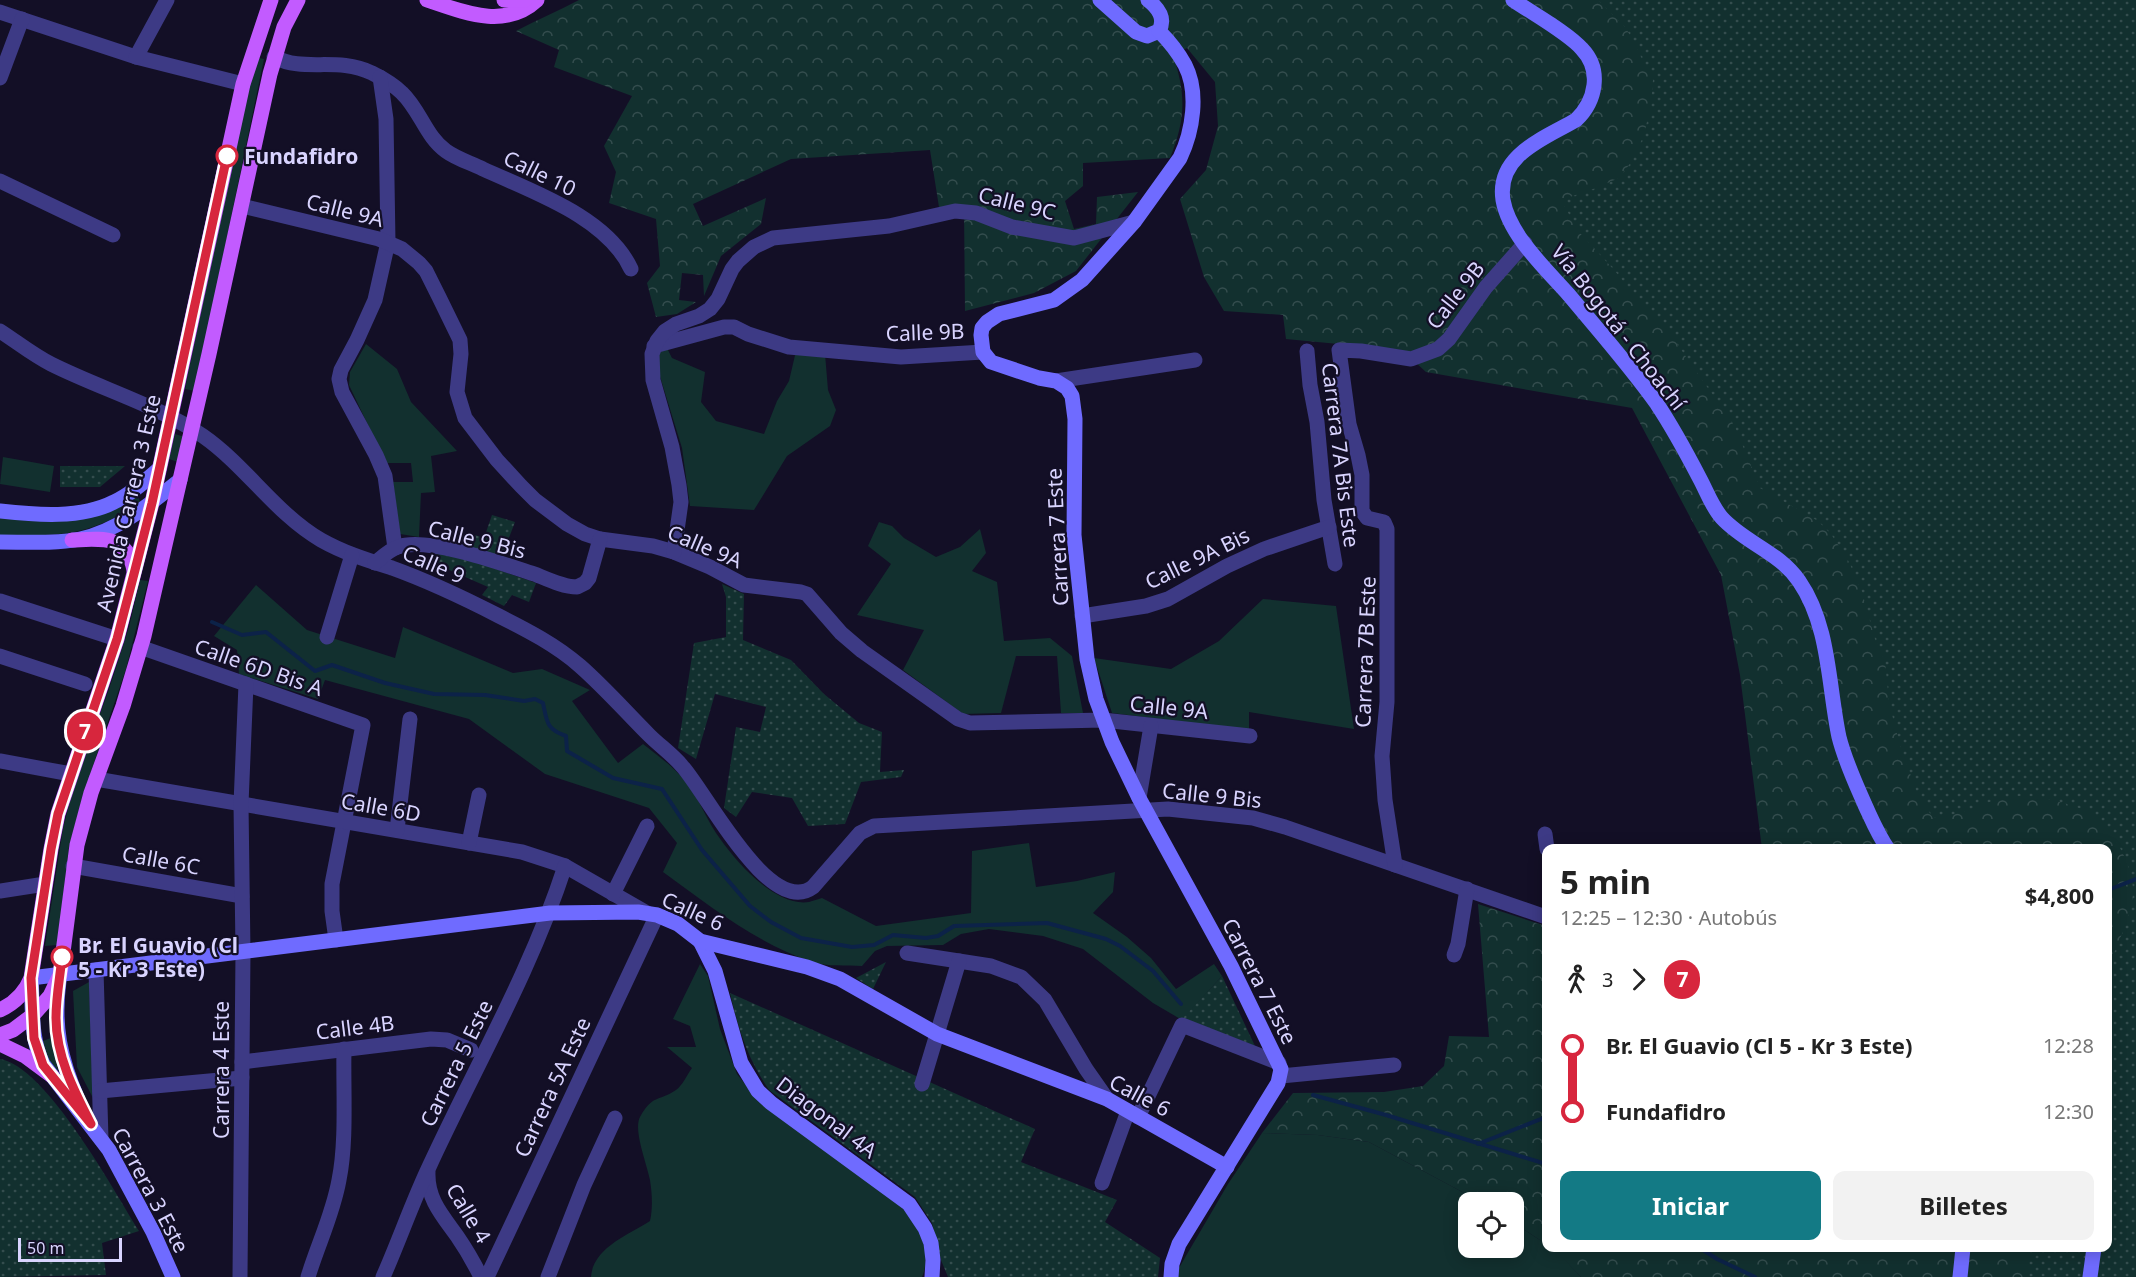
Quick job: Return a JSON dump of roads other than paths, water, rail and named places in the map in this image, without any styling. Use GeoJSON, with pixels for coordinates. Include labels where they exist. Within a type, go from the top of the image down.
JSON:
{"type":"FeatureCollection","features":[{"type":"Feature","properties":{"kind":"main road","name":"Avenida Carrera 3 Este"},"geometry":{"type":"LineString","coordinates":[[31,978],[58,814],[117,639],[152,503],[243,84],[271,0]]}},
{"type":"Feature","properties":{"kind":"main road"},"geometry":{"type":"LineString","coordinates":[[0,1035],[13,1030],[33,1015],[50,996],[60,975],[73,866],[82,822],[123,706],[140,647],[180,480],[274,57],[288,16],[298,0]]}},
{"type":"Feature","properties":{"kind":"main road"},"geometry":{"type":"LineString","coordinates":[[427,0],[477,15],[492,16],[537,0]]}},
{"type":"Feature","properties":{"kind":"main road"},"geometry":{"type":"LineString","coordinates":[[504,0],[522,7]]}},
{"type":"Feature","properties":{"kind":"main road"},"geometry":{"type":"LineString","coordinates":[[72,540],[101,539],[117,543],[129,554],[135,570]]}},
{"type":"Feature","properties":{"kind":"main road"},"geometry":{"type":"LineString","coordinates":[[0,1010],[17,999],[28,986],[31,978]]}},
{"type":"Feature","properties":{"kind":"main road"},"geometry":{"type":"LineString","coordinates":[[0,1044],[25,1056],[52,1076]]}},
{"type":"Feature","properties":{"kind":"street"},"geometry":{"type":"LineString","coordinates":[[136,57],[167,0]]}},
{"type":"Feature","properties":{"kind":"street"},"geometry":{"type":"LineString","coordinates":[[1100,0],[1140,34],[1147,36],[1159,30],[1162,23],[1161,15],[1148,0]]}},
{"type":"Feature","properties":{"kind":"street","name":"Vía Bogotá - Choachí"},"geometry":{"type":"LineString","coordinates":[[1513,0],[1581,47],[1590,61],[1595,76],[1591,100],[1582,114],[1517,156],[1505,173],[1502,188],[1504,207],[1525,243],[1657,404],[1722,517],[1741,534],[1786,564],[1799,581],[1811,602],[1822,638],[1845,759],[1884,844]]}},
{"type":"Feature","properties":{"kind":"street"},"geometry":{"type":"LineString","coordinates":[[0,12],[136,57],[243,84]]}},
{"type":"Feature","properties":{"kind":"street"},"geometry":{"type":"LineString","coordinates":[[0,78],[22,19]]}},
{"type":"Feature","properties":{"kind":"street"},"geometry":{"type":"LineString","coordinates":[[982,352],[982,328],[992,317],[1045,303],[1082,280],[1134,222],[1180,158],[1186,146],[1192,118],[1192,93],[1186,66],[1159,30]]}},
{"type":"Feature","properties":{"kind":"street","name":"Calle 10"},"geometry":{"type":"LineString","coordinates":[[274,57],[288,63],[348,64],[380,77],[403,94],[438,145],[448,153],[561,205],[597,228],[615,243],[631,269]]}},
{"type":"Feature","properties":{"kind":"street"},"geometry":{"type":"LineString","coordinates":[[380,77],[386,119],[388,242],[375,300],[341,370],[339,379],[342,392],[385,476],[396,548]]}},
{"type":"Feature","properties":{"kind":"street"},"geometry":{"type":"LineString","coordinates":[[0,181],[113,236]]}},
{"type":"Feature","properties":{"kind":"street","name":"Calle 9A"},"geometry":{"type":"LineString","coordinates":[[242,206],[388,242],[411,255],[426,271],[457,333],[461,347],[457,392],[460,409],[474,432],[535,500],[567,524],[585,534],[600,539],[653,546],[674,552],[744,585],[784,588],[807,594],[841,633],[856,646],[958,719],[970,723],[1103,720],[1250,736]]}},
{"type":"Feature","properties":{"kind":"street","name":"Calle 9C"},"geometry":{"type":"LineString","coordinates":[[654,346],[670,327],[699,316],[710,309],[738,261],[746,253],[773,238],[889,226],[955,211],[976,213],[1012,227],[1074,238],[1134,222]]}},
{"type":"Feature","properties":{"kind":"street","name":"Calle 9B"},"geometry":{"type":"LineString","coordinates":[[1339,350],[1411,359],[1438,349],[1449,339],[1486,287],[1525,243]]}},
{"type":"Feature","properties":{"kind":"street","name":"Calle 9B"},"geometry":{"type":"LineString","coordinates":[[654,346],[724,327],[734,327],[789,347],[901,357],[982,352],[991,362],[1039,378],[1056,381],[1195,360]]}},
{"type":"Feature","properties":{"kind":"street","name":"Calle 9"},"geometry":{"type":"LineString","coordinates":[[0,331],[50,363],[170,418],[191,430],[218,448],[294,521],[321,540],[352,555],[425,582],[482,607],[537,635],[564,653],[684,767],[742,852],[756,868],[791,892],[804,893],[813,887],[860,833]]}},
{"type":"Feature","properties":{"kind":"street"},"geometry":{"type":"LineString","coordinates":[[654,346],[651,371],[672,447],[681,501],[674,552]]}},
{"type":"Feature","properties":{"kind":"street","name":"Carrera 7B Este"},"geometry":{"type":"LineString","coordinates":[[1339,350],[1349,424],[1362,475],[1362,512],[1367,518],[1384,522],[1388,532],[1387,702],[1382,756],[1385,800],[1395,865]]}},
{"type":"Feature","properties":{"kind":"street","name":"Carrera 7A Bis Este"},"geometry":{"type":"LineString","coordinates":[[1307,351],[1317,422],[1324,500],[1335,564]]}},
{"type":"Feature","properties":{"kind":"street","name":"Carrera 7 Este"},"geometry":{"type":"LineString","coordinates":[[1056,381],[1067,388],[1074,406],[1073,506],[1082,616],[1090,678],[1103,720],[1143,804],[1231,966],[1280,1070],[1278,1083],[1179,1244],[1172,1264],[1171,1277]]}},
{"type":"Feature","properties":{"kind":"street"},"geometry":{"type":"LineString","coordinates":[[0,511],[66,513],[101,508],[136,489],[159,469]]}},
{"type":"Feature","properties":{"kind":"street"},"geometry":{"type":"LineString","coordinates":[[0,542],[72,540],[103,531],[152,503],[180,480]]}},
{"type":"Feature","properties":{"kind":"street","name":"Calle 9A Bis"},"geometry":{"type":"LineString","coordinates":[[1082,616],[1146,606],[1167,599],[1264,549],[1329,526]]}},
{"type":"Feature","properties":{"kind":"street","name":"Calle 9 Bis"},"geometry":{"type":"LineString","coordinates":[[375,563],[396,548],[418,545],[461,552],[499,562],[573,588],[581,586],[589,578],[600,539]]}},
{"type":"Feature","properties":{"kind":"street"},"geometry":{"type":"LineString","coordinates":[[327,637],[352,555]]}},
{"type":"Feature","properties":{"kind":"street"},"geometry":{"type":"LineString","coordinates":[[0,601],[117,639]]}},
{"type":"Feature","properties":{"kind":"street","name":"Calle 6D Bis A"},"geometry":{"type":"LineString","coordinates":[[140,647],[363,725],[344,822]]}},
{"type":"Feature","properties":{"kind":"street"},"geometry":{"type":"LineString","coordinates":[[0,656],[85,684]]}},
{"type":"Feature","properties":{"kind":"street","name":"Carrera 4 Este"},"geometry":{"type":"LineString","coordinates":[[240,1277],[243,952],[241,804],[246,684]]}},
{"type":"Feature","properties":{"kind":"street"},"geometry":{"type":"LineString","coordinates":[[397,831],[410,719]]}},
{"type":"Feature","properties":{"kind":"street"},"geometry":{"type":"LineString","coordinates":[[1143,804],[1151,726]]}},
{"type":"Feature","properties":{"kind":"street"},"geometry":{"type":"LineString","coordinates":[[0,761],[71,774]]}},
{"type":"Feature","properties":{"kind":"street","name":"Calle 6D"},"geometry":{"type":"LineString","coordinates":[[96,779],[522,852],[565,866],[652,914]]}},
{"type":"Feature","properties":{"kind":"street"},"geometry":{"type":"LineString","coordinates":[[469,843],[479,795]]}},
{"type":"Feature","properties":{"kind":"street","name":"Calle 9 Bis"},"geometry":{"type":"LineString","coordinates":[[860,833],[882,825],[1143,804],[1168,809],[1253,818],[1542,916]]}},
{"type":"Feature","properties":{"kind":"street"},"geometry":{"type":"LineString","coordinates":[[336,940],[332,911],[332,884],[344,822]]}},
{"type":"Feature","properties":{"kind":"street"},"geometry":{"type":"LineString","coordinates":[[613,894],[647,826]]}},
{"type":"Feature","properties":{"kind":"street","name":"Calle 6C"},"geometry":{"type":"LineString","coordinates":[[73,866],[242,896]]}},
{"type":"Feature","properties":{"kind":"street","name":"Carrera 5 Este"},"geometry":{"type":"LineString","coordinates":[[383,1277],[428,1168],[550,913],[565,866]]}},
{"type":"Feature","properties":{"kind":"street"},"geometry":{"type":"LineString","coordinates":[[0,891],[45,884]]}},
{"type":"Feature","properties":{"kind":"street"},"geometry":{"type":"LineString","coordinates":[[1454,955],[1467,889]]}},
{"type":"Feature","properties":{"kind":"street","name":"Calle 6"},"geometry":{"type":"LineString","coordinates":[[31,978],[550,913],[652,914],[678,924],[700,941],[831,975],[937,1034],[1107,1099],[1227,1167]]}},
{"type":"Feature","properties":{"kind":"street","name":"Carrera 5A Este"},"geometry":{"type":"LineString","coordinates":[[487,1277],[652,914]]}},
{"type":"Feature","properties":{"kind":"street","name":"Diagonal 4A"},"geometry":{"type":"LineString","coordinates":[[700,941],[716,971],[741,1064],[749,1079],[771,1103],[909,1204],[926,1228],[933,1260],[932,1277]]}},
{"type":"Feature","properties":{"kind":"street"},"geometry":{"type":"LineString","coordinates":[[907,953],[1001,969],[1021,977],[1034,988],[1054,1013],[1086,1069],[1107,1099]]}},
{"type":"Feature","properties":{"kind":"street"},"geometry":{"type":"LineString","coordinates":[[922,1084],[959,961]]}},
{"type":"Feature","properties":{"kind":"street"},"geometry":{"type":"LineString","coordinates":[[96,970],[101,1139]]}},
{"type":"Feature","properties":{"kind":"street","name":"Carrera 3 Este"},"geometry":{"type":"LineString","coordinates":[[60,975],[56,1021],[61,1055],[91,1124]]}},
{"type":"Feature","properties":{"kind":"street","name":"Avenida Carrera 3 Este"},"geometry":{"type":"LineString","coordinates":[[31,978],[33,1015]]}},
{"type":"Feature","properties":{"kind":"street","name":"Carrera 3 Este"},"geometry":{"type":"LineString","coordinates":[[33,1015],[34,1038],[39,1056],[101,1139],[137,1200],[173,1277]]}},
{"type":"Feature","properties":{"kind":"street"},"geometry":{"type":"LineString","coordinates":[[1102,1183],[1133,1114],[1182,1026],[1280,1070],[1394,1065]]}},
{"type":"Feature","properties":{"kind":"street","name":"Calle 4B"},"geometry":{"type":"LineString","coordinates":[[242,1062],[430,1039],[455,1042],[471,1050]]}},
{"type":"Feature","properties":{"kind":"street"},"geometry":{"type":"LineString","coordinates":[[308,1277],[330,1217],[340,1179],[344,1049]]}},
{"type":"Feature","properties":{"kind":"street"},"geometry":{"type":"LineString","coordinates":[[100,1091],[242,1078]]}},
{"type":"Feature","properties":{"kind":"street"},"geometry":{"type":"LineString","coordinates":[[548,1277],[584,1185],[615,1118]]}},
{"type":"Feature","properties":{"kind":"street","name":"Calle 4"},"geometry":{"type":"LineString","coordinates":[[428,1168],[429,1187],[435,1206],[464,1247],[481,1277]]}},
{"type":"Feature","properties":{"kind":"street"},"geometry":{"type":"LineString","coordinates":[[1960,1277],[1963,1252]]}},
{"type":"Feature","properties":{"kind":"street"},"geometry":{"type":"LineString","coordinates":[[2090,1277],[2093,1252]]}},
{"type":"Feature","properties":{"kind":"waterway"},"geometry":{"type":"LineString","coordinates":[[212,622],[242,635],[266,632],[315,671],[332,665],[385,683],[434,694],[485,695],[524,701],[535,699],[543,703],[548,724],[555,731],[566,736],[567,751],[613,778],[662,789],[702,850],[750,906],[771,922],[801,938],[852,947],[874,945],[893,935],[926,938],[938,936],[954,926],[1047,923],[1106,939],[1120,946],[1153,971],[1181,1004]]}},
{"type":"Feature","properties":{"kind":"waterway"},"geometry":{"type":"LineString","coordinates":[[2112,888],[2136,879]]}},
{"type":"Feature","properties":{"kind":"waterway"},"geometry":{"type":"LineString","coordinates":[[1313,1095],[1542,1163]]}},
{"type":"Feature","properties":{"kind":"waterway"},"geometry":{"type":"LineString","coordinates":[[1478,1144],[1542,1119]]}},
{"type":"Feature","properties":{"kind":"waterway"},"geometry":{"type":"LineString","coordinates":[[1706,1252],[1755,1277]]}},
{"type":"Feature","properties":{"kind":"place","name":"Fundafidro"},"geometry":{"type":"Point","coordinates":[227,156]}},
{"type":"Feature","properties":{"kind":"place","name":"Br. El Guavio (Cl 5 - Kr 3 Este)"},"geometry":{"type":"Point","coordinates":[62,957]}}]}
